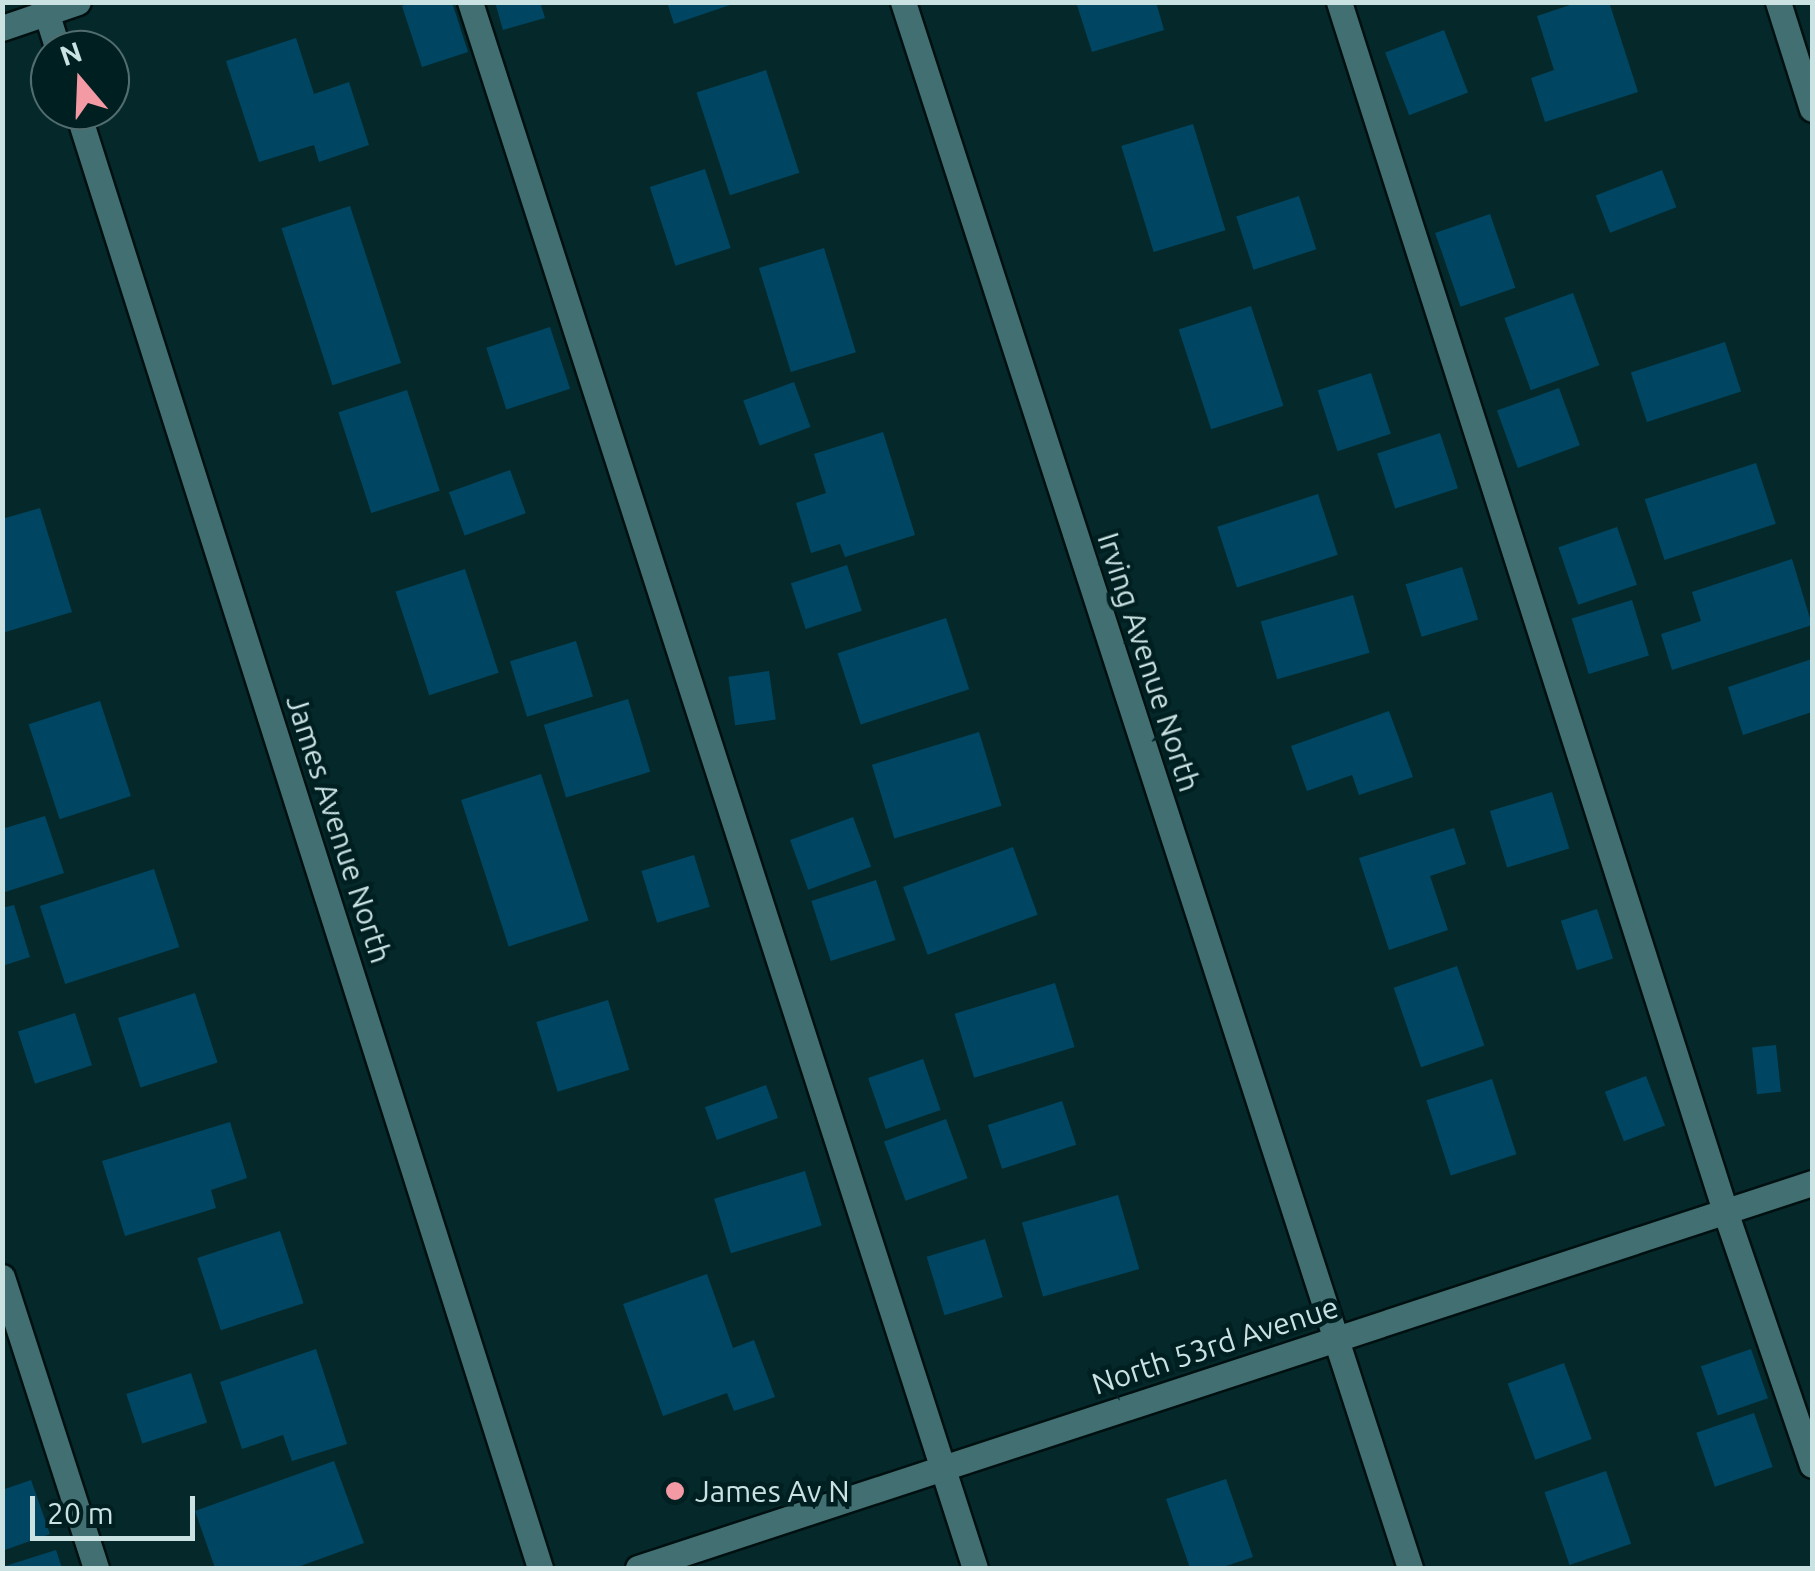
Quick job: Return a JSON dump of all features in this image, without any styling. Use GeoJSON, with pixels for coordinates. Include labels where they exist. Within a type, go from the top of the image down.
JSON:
{"type":"FeatureCollection","features":[{"type":"Feature","properties":{"kind":"street"},"geometry":{"type":"LineString","coordinates":[[2,28],[44,8],[78,2]]}},
{"type":"Feature","properties":{"kind":"street"},"geometry":{"type":"LineString","coordinates":[[470,2],[975,1568]]}},
{"type":"Feature","properties":{"kind":"street","name":"Irving Avenue North"},"geometry":{"type":"LineString","coordinates":[[903,2],[1332,1342],[1410,1568]]}},
{"type":"Feature","properties":{"kind":"street"},"geometry":{"type":"LineString","coordinates":[[1339,2],[1726,1214],[1812,1465]]}},
{"type":"Feature","properties":{"kind":"street"},"geometry":{"type":"LineString","coordinates":[[1778,2],[1812,109]]}},
{"type":"Feature","properties":{"kind":"street","name":"James Avenue North"},"geometry":{"type":"LineString","coordinates":[[83,130],[540,1568]]}},
{"type":"Feature","properties":{"kind":"street","name":"North 53rd Avenue"},"geometry":{"type":"LineString","coordinates":[[638,1568],[1812,1183]]}},
{"type":"Feature","properties":{"kind":"street"},"geometry":{"type":"LineString","coordinates":[[2,1278],[96,1568]]}},
{"type":"Feature","properties":{"kind":"building"},"geometry":{"type":"Polygon","coordinates":[[[413,2],[452,2],[468,52],[422,67],[402,6],[413,2]]]}},
{"type":"Feature","properties":{"kind":"building"},"geometry":{"type":"Polygon","coordinates":[[[495,2],[540,2],[545,18],[503,30],[495,2]]]}},
{"type":"Feature","properties":{"kind":"building"},"geometry":{"type":"Polygon","coordinates":[[[667,2],[736,2],[736,3],[674,24],[667,2]]]}},
{"type":"Feature","properties":{"kind":"building"},"geometry":{"type":"Polygon","coordinates":[[[1076,2],[1156,2],[1164,30],[1092,52],[1076,2]]]}},
{"type":"Feature","properties":{"kind":"building"},"geometry":{"type":"Polygon","coordinates":[[[1579,2],[1609,2],[1638,92],[1545,122],[1531,78],[1554,70],[1537,16],[1579,2]]]}},
{"type":"Feature","properties":{"kind":"building"},"geometry":{"type":"Polygon","coordinates":[[[1444,30],[1468,93],[1409,115],[1385,53],[1444,30]]]}},
{"type":"Feature","properties":{"kind":"building"},"geometry":{"type":"Polygon","coordinates":[[[296,38],[314,94],[349,82],[369,145],[319,162],[314,145],[259,162],[226,61],[296,38]]]}},
{"type":"Feature","properties":{"kind":"building"},"geometry":{"type":"Polygon","coordinates":[[[766,70],[799,173],[730,195],[697,93],[766,70]]]}},
{"type":"Feature","properties":{"kind":"building"},"geometry":{"type":"Polygon","coordinates":[[[1193,124],[1225,230],[1154,252],[1121,146],[1193,124]]]}},
{"type":"Feature","properties":{"kind":"building"},"geometry":{"type":"Polygon","coordinates":[[[705,169],[731,248],[675,266],[650,187],[705,169]]]}},
{"type":"Feature","properties":{"kind":"building"},"geometry":{"type":"Polygon","coordinates":[[[1662,170],[1676,207],[1610,233],[1596,195],[1662,170]]]}},
{"type":"Feature","properties":{"kind":"building"},"geometry":{"type":"Polygon","coordinates":[[[1299,196],[1316,249],[1254,270],[1236,216],[1299,196]]]}},
{"type":"Feature","properties":{"kind":"building"},"geometry":{"type":"Polygon","coordinates":[[[350,206],[401,363],[333,385],[282,228],[350,206]]]}},
{"type":"Feature","properties":{"kind":"building"},"geometry":{"type":"Polygon","coordinates":[[[1490,214],[1515,288],[1461,307],[1435,233],[1490,214]]]}},
{"type":"Feature","properties":{"kind":"building"},"geometry":{"type":"Polygon","coordinates":[[[824,248],[856,352],[791,372],[759,268],[824,248]]]}},
{"type":"Feature","properties":{"kind":"building"},"geometry":{"type":"Polygon","coordinates":[[[1573,293],[1599,365],[1531,390],[1504,318],[1573,293]]]}},
{"type":"Feature","properties":{"kind":"building"},"geometry":{"type":"Polygon","coordinates":[[[1251,306],[1283,406],[1211,429],[1179,329],[1251,306]]]}},
{"type":"Feature","properties":{"kind":"building"},"geometry":{"type":"Polygon","coordinates":[[[550,327],[570,389],[506,410],[486,348],[550,327]]]}},
{"type":"Feature","properties":{"kind":"building"},"geometry":{"type":"Polygon","coordinates":[[[1725,342],[1741,391],[1647,422],[1631,373],[1725,342]]]}},
{"type":"Feature","properties":{"kind":"building"},"geometry":{"type":"Polygon","coordinates":[[[1371,373],[1391,434],[1338,451],[1318,390],[1371,373]]]}},
{"type":"Feature","properties":{"kind":"building"},"geometry":{"type":"Polygon","coordinates":[[[794,382],[810,427],[760,446],[743,400],[794,382]]]}},
{"type":"Feature","properties":{"kind":"building"},"geometry":{"type":"Polygon","coordinates":[[[1559,388],[1580,445],[1518,468],[1497,411],[1559,388]]]}},
{"type":"Feature","properties":{"kind":"building"},"geometry":{"type":"Polygon","coordinates":[[[407,390],[440,491],[371,513],[339,412],[407,390]]]}},
{"type":"Feature","properties":{"kind":"building"},"geometry":{"type":"Polygon","coordinates":[[[883,432],[915,535],[845,557],[840,544],[811,553],[796,503],[826,493],[814,454],[883,432]]]}},
{"type":"Feature","properties":{"kind":"building"},"geometry":{"type":"Polygon","coordinates":[[[1440,433],[1458,488],[1395,509],[1377,453],[1440,433]]]}},
{"type":"Feature","properties":{"kind":"building"},"geometry":{"type":"Polygon","coordinates":[[[1756,463],[1776,524],[1665,560],[1645,499],[1756,463]]]}},
{"type":"Feature","properties":{"kind":"building"},"geometry":{"type":"Polygon","coordinates":[[[510,470],[526,513],[465,535],[449,492],[510,470]]]}},
{"type":"Feature","properties":{"kind":"building"},"geometry":{"type":"Polygon","coordinates":[[[1318,494],[1338,555],[1237,588],[1217,527],[1318,494]]]}},
{"type":"Feature","properties":{"kind":"building"},"geometry":{"type":"Polygon","coordinates":[[[40,508],[72,612],[2,633],[2,519],[40,508]]]}},
{"type":"Feature","properties":{"kind":"building"},"geometry":{"type":"Polygon","coordinates":[[[1617,527],[1637,585],[1578,605],[1558,547],[1617,527]]]}},
{"type":"Feature","properties":{"kind":"building"},"geometry":{"type":"Polygon","coordinates":[[[1792,559],[1812,625],[1672,670],[1661,634],[1701,621],[1692,592],[1792,559]]]}},
{"type":"Feature","properties":{"kind":"building"},"geometry":{"type":"Polygon","coordinates":[[[847,565],[862,611],[806,629],[791,583],[847,565]]]}},
{"type":"Feature","properties":{"kind":"building"},"geometry":{"type":"Polygon","coordinates":[[[1462,567],[1478,620],[1422,637],[1406,584],[1462,567]]]}},
{"type":"Feature","properties":{"kind":"building"},"geometry":{"type":"Polygon","coordinates":[[[465,569],[499,673],[429,695],[396,592],[465,569]]]}},
{"type":"Feature","properties":{"kind":"building"},"geometry":{"type":"Polygon","coordinates":[[[1353,595],[1370,653],[1277,679],[1261,621],[1353,595]]]}},
{"type":"Feature","properties":{"kind":"building"},"geometry":{"type":"Polygon","coordinates":[[[1632,600],[1649,655],[1589,674],[1572,618],[1632,600]]]}},
{"type":"Feature","properties":{"kind":"building"},"geometry":{"type":"Polygon","coordinates":[[[946,618],[969,689],[861,725],[838,653],[946,618]]]}},
{"type":"Feature","properties":{"kind":"building"},"geometry":{"type":"Polygon","coordinates":[[[576,641],[593,696],[527,717],[510,661],[576,641]]]}},
{"type":"Feature","properties":{"kind":"building"},"geometry":{"type":"Polygon","coordinates":[[[1812,659],[1812,712],[1743,735],[1728,687],[1812,659]]]}},
{"type":"Feature","properties":{"kind":"building"},"geometry":{"type":"Polygon","coordinates":[[[769,671],[776,720],[735,725],[728,677],[769,671]]]}},
{"type":"Feature","properties":{"kind":"building"},"geometry":{"type":"Polygon","coordinates":[[[628,699],[650,772],[566,797],[544,725],[628,699]]]}},
{"type":"Feature","properties":{"kind":"building"},"geometry":{"type":"Polygon","coordinates":[[[100,701],[131,796],[60,819],[29,724],[100,701]]]}},
{"type":"Feature","properties":{"kind":"building"},"geometry":{"type":"Polygon","coordinates":[[[1389,711],[1413,777],[1359,795],[1352,775],[1307,791],[1291,746],[1389,711]]]}},
{"type":"Feature","properties":{"kind":"building"},"geometry":{"type":"Polygon","coordinates":[[[979,732],[1002,806],[894,838],[872,765],[979,732]]]}},
{"type":"Feature","properties":{"kind":"building"},"geometry":{"type":"Polygon","coordinates":[[[541,774],[589,920],[509,946],[461,800],[541,774]]]}},
{"type":"Feature","properties":{"kind":"building"},"geometry":{"type":"Polygon","coordinates":[[[1552,792],[1569,848],[1507,867],[1490,811],[1552,792]]]}},
{"type":"Feature","properties":{"kind":"building"},"geometry":{"type":"Polygon","coordinates":[[[45,816],[64,873],[2,893],[2,829],[45,816]]]}},
{"type":"Feature","properties":{"kind":"building"},"geometry":{"type":"Polygon","coordinates":[[[853,817],[871,867],[808,890],[790,840],[853,817]]]}},
{"type":"Feature","properties":{"kind":"building"},"geometry":{"type":"Polygon","coordinates":[[[1454,828],[1466,864],[1430,876],[1448,930],[1389,950],[1359,858],[1454,828]]]}},
{"type":"Feature","properties":{"kind":"building"},"geometry":{"type":"Polygon","coordinates":[[[1013,847],[1038,915],[928,955],[903,887],[1013,847]]]}},
{"type":"Feature","properties":{"kind":"building"},"geometry":{"type":"Polygon","coordinates":[[[694,855],[710,907],[657,923],[641,871],[694,855]]]}},
{"type":"Feature","properties":{"kind":"building"},"geometry":{"type":"Polygon","coordinates":[[[154,869],[179,947],[65,984],[40,906],[154,869]]]}},
{"type":"Feature","properties":{"kind":"building"},"geometry":{"type":"Polygon","coordinates":[[[876,880],[895,940],[831,961],[811,901],[876,880]]]}},
{"type":"Feature","properties":{"kind":"building"},"geometry":{"type":"Polygon","coordinates":[[[14,905],[30,957],[2,966],[2,908],[14,905]]]}},
{"type":"Feature","properties":{"kind":"building"},"geometry":{"type":"Polygon","coordinates":[[[1597,909],[1613,958],[1577,970],[1561,921],[1597,909]]]}},
{"type":"Feature","properties":{"kind":"building"},"geometry":{"type":"Polygon","coordinates":[[[1457,966],[1484,1045],[1421,1067],[1394,988],[1457,966]]]}},
{"type":"Feature","properties":{"kind":"building"},"geometry":{"type":"Polygon","coordinates":[[[1055,983],[1075,1047],[974,1078],[955,1014],[1055,983]]]}},
{"type":"Feature","properties":{"kind":"building"},"geometry":{"type":"Polygon","coordinates":[[[195,993],[218,1062],[141,1087],[118,1018],[195,993]]]}},
{"type":"Feature","properties":{"kind":"building"},"geometry":{"type":"Polygon","coordinates":[[[608,1000],[629,1070],[558,1092],[536,1022],[608,1000]]]}},
{"type":"Feature","properties":{"kind":"building"},"geometry":{"type":"Polygon","coordinates":[[[75,1013],[92,1065],[35,1084],[18,1032],[75,1013]]]}},
{"type":"Feature","properties":{"kind":"building"},"geometry":{"type":"Polygon","coordinates":[[[1776,1045],[1781,1092],[1757,1094],[1752,1048],[1776,1045]]]}},
{"type":"Feature","properties":{"kind":"building"},"geometry":{"type":"Polygon","coordinates":[[[923,1059],[941,1110],[886,1129],[868,1078],[923,1059]]]}},
{"type":"Feature","properties":{"kind":"building"},"geometry":{"type":"Polygon","coordinates":[[[1646,1076],[1665,1125],[1624,1141],[1605,1092],[1646,1076]]]}},
{"type":"Feature","properties":{"kind":"building"},"geometry":{"type":"Polygon","coordinates":[[[1492,1079],[1516,1154],[1451,1175],[1426,1100],[1492,1079]]]}},
{"type":"Feature","properties":{"kind":"building"},"geometry":{"type":"Polygon","coordinates":[[[766,1085],[778,1118],[717,1140],[705,1107],[766,1085]]]}},
{"type":"Feature","properties":{"kind":"building"},"geometry":{"type":"Polygon","coordinates":[[[1062,1101],[1076,1145],[1002,1169],[988,1125],[1062,1101]]]}},
{"type":"Feature","properties":{"kind":"building"},"geometry":{"type":"Polygon","coordinates":[[[946,1119],[968,1178],[906,1201],[884,1142],[946,1119]]]}},
{"type":"Feature","properties":{"kind":"building"},"geometry":{"type":"Polygon","coordinates":[[[230,1122],[247,1178],[211,1190],[216,1208],[125,1236],[102,1161],[230,1122]]]}},
{"type":"Feature","properties":{"kind":"building"},"geometry":{"type":"Polygon","coordinates":[[[805,1171],[822,1226],[731,1253],[714,1199],[805,1171]]]}},
{"type":"Feature","properties":{"kind":"building"},"geometry":{"type":"Polygon","coordinates":[[[1118,1195],[1139,1269],[1043,1297],[1022,1223],[1118,1195]]]}},
{"type":"Feature","properties":{"kind":"building"},"geometry":{"type":"Polygon","coordinates":[[[280,1231],[303,1303],[221,1330],[197,1258],[280,1231]]]}},
{"type":"Feature","properties":{"kind":"building"},"geometry":{"type":"Polygon","coordinates":[[[985,1239],[1003,1297],[945,1315],[927,1257],[985,1239]]]}},
{"type":"Feature","properties":{"kind":"building"},"geometry":{"type":"Polygon","coordinates":[[[707,1274],[733,1348],[754,1340],[775,1397],[734,1411],[727,1393],[663,1416],[623,1304],[707,1274]]]}},
{"type":"Feature","properties":{"kind":"building"},"geometry":{"type":"Polygon","coordinates":[[[316,1349],[347,1444],[292,1461],[283,1435],[242,1449],[220,1382],[316,1349]]]}},
{"type":"Feature","properties":{"kind":"building"},"geometry":{"type":"Polygon","coordinates":[[[1751,1349],[1768,1398],[1718,1415],[1701,1366],[1751,1349]]]}},
{"type":"Feature","properties":{"kind":"building"},"geometry":{"type":"Polygon","coordinates":[[[1564,1363],[1592,1439],[1535,1460],[1508,1384],[1564,1363]]]}},
{"type":"Feature","properties":{"kind":"building"},"geometry":{"type":"Polygon","coordinates":[[[191,1373],[207,1422],[142,1443],[126,1394],[191,1373]]]}},
{"type":"Feature","properties":{"kind":"building"},"geometry":{"type":"Polygon","coordinates":[[[1754,1413],[1773,1467],[1715,1487],[1696,1433],[1754,1413]]]}},
{"type":"Feature","properties":{"kind":"building"},"geometry":{"type":"Polygon","coordinates":[[[334,1461],[364,1543],[295,1568],[215,1568],[195,1511],[334,1461]]]}},
{"type":"Feature","properties":{"kind":"building"},"geometry":{"type":"Polygon","coordinates":[[[1606,1471],[1631,1544],[1570,1565],[1545,1492],[1606,1471]]]}},
{"type":"Feature","properties":{"kind":"building"},"geometry":{"type":"Polygon","coordinates":[[[1226,1479],[1253,1557],[1220,1568],[1190,1568],[1166,1499],[1226,1479]]]}},
{"type":"Feature","properties":{"kind":"building"},"geometry":{"type":"Polygon","coordinates":[[[31,1480],[50,1534],[2,1551],[2,1490],[31,1480]]]}},
{"type":"Feature","properties":{"kind":"building"},"geometry":{"type":"Polygon","coordinates":[[[56,1550],[62,1568],[2,1568],[2,1567],[56,1550]]]}},
{"type":"Feature","properties":{"kind":"place","name":"James Av N"},"geometry":{"type":"Point","coordinates":[675,1491]}}]}
